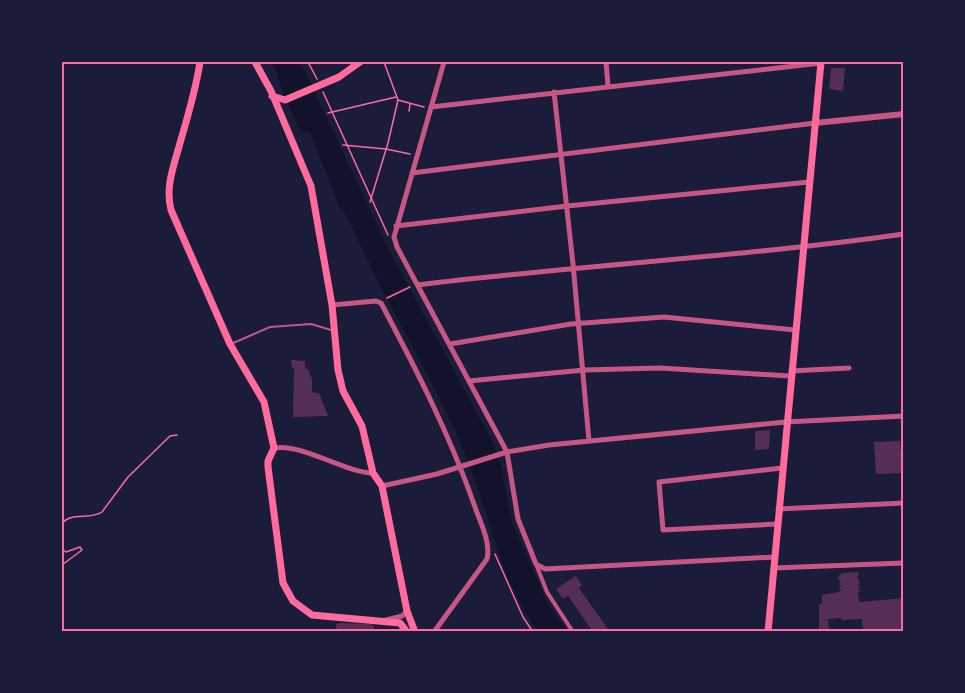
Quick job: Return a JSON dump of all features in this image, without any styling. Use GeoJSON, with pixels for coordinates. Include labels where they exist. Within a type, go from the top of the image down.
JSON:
{"type":"FeatureCollection","features":[{"type":"Feature","properties":{"kind":"main road"},"geometry":{"type":"LineString","coordinates":[[200,62],[193,98],[170,178],[168,199],[203,286],[220,318],[230,344],[264,402],[274,448],[268,461],[268,467],[283,582],[293,602],[312,615],[385,620],[403,625],[407,632]]}},
{"type":"Feature","properties":{"kind":"main road"},"geometry":{"type":"LineString","coordinates":[[255,62],[276,104],[311,186],[333,305],[334,331],[343,391],[362,426],[374,473],[382,486],[407,611],[414,632]]}},
{"type":"Feature","properties":{"kind":"main road"},"geometry":{"type":"LineString","coordinates":[[272,96],[286,100],[339,77],[360,62]]}},
{"type":"Feature","properties":{"kind":"main road"},"geometry":{"type":"LineString","coordinates":[[768,632],[821,62]]}},
{"type":"Feature","properties":{"kind":"main road"},"geometry":{"type":"LineString","coordinates":[[281,116],[286,100]]}},
{"type":"Feature","properties":{"kind":"street"},"geometry":{"type":"LineString","coordinates":[[444,62],[394,237],[397,247],[507,452],[518,519],[547,592],[573,632]]}},
{"type":"Feature","properties":{"kind":"street"},"geometry":{"type":"LineString","coordinates":[[606,62],[608,86]]}},
{"type":"Feature","properties":{"kind":"street"},"geometry":{"type":"LineString","coordinates":[[431,107],[821,62]]}},
{"type":"Feature","properties":{"kind":"street"},"geometry":{"type":"LineString","coordinates":[[554,92],[574,268],[589,441]]}},
{"type":"Feature","properties":{"kind":"street"},"geometry":{"type":"LineString","coordinates":[[412,172],[903,114]]}},
{"type":"Feature","properties":{"kind":"street"},"geometry":{"type":"LineString","coordinates":[[396,226],[809,182]]}},
{"type":"Feature","properties":{"kind":"street"},"geometry":{"type":"LineString","coordinates":[[418,285],[804,247],[903,234]]}},
{"type":"Feature","properties":{"kind":"street"},"geometry":{"type":"LineString","coordinates":[[333,305],[376,301],[381,303],[430,398],[460,466],[484,532],[489,552],[487,559],[434,632]]}},
{"type":"Feature","properties":{"kind":"street"},"geometry":{"type":"LineString","coordinates":[[450,344],[579,324],[664,317],[795,330]]}},
{"type":"Feature","properties":{"kind":"street"},"geometry":{"type":"LineString","coordinates":[[469,381],[584,370],[660,368],[791,374],[849,368]]}},
{"type":"Feature","properties":{"kind":"street"},"geometry":{"type":"LineString","coordinates":[[382,486],[423,478],[507,452],[589,441],[786,422],[903,416]]}},
{"type":"Feature","properties":{"kind":"street"},"geometry":{"type":"LineString","coordinates":[[274,448],[282,447],[301,452],[360,473],[374,473]]}},
{"type":"Feature","properties":{"kind":"street"},"geometry":{"type":"LineString","coordinates":[[777,524],[663,530],[659,482],[782,468]]}},
{"type":"Feature","properties":{"kind":"street"},"geometry":{"type":"LineString","coordinates":[[778,508],[903,503]]}},
{"type":"Feature","properties":{"kind":"street"},"geometry":{"type":"LineString","coordinates":[[536,564],[545,569],[775,557]]}},
{"type":"Feature","properties":{"kind":"street"},"geometry":{"type":"LineString","coordinates":[[773,568],[903,563]]}},
{"type":"Feature","properties":{"kind":"street"},"geometry":{"type":"LineString","coordinates":[[385,620],[402,616],[407,611]]}},
{"type":"Feature","properties":{"kind":"lane"},"geometry":{"type":"LineString","coordinates":[[230,344],[270,327],[310,324],[334,331]]}},
{"type":"Feature","properties":{"kind":"path"},"geometry":{"type":"LineString","coordinates":[[308,62],[385,227]]}},
{"type":"Feature","properties":{"kind":"path"},"geometry":{"type":"LineString","coordinates":[[384,62],[398,100],[431,107]]}},
{"type":"Feature","properties":{"kind":"path"},"geometry":{"type":"LineString","coordinates":[[328,113],[396,97]]}},
{"type":"Feature","properties":{"kind":"path"},"geometry":{"type":"LineString","coordinates":[[370,202],[398,100]]}},
{"type":"Feature","properties":{"kind":"path"},"geometry":{"type":"LineString","coordinates":[[409,111],[411,103]]}},
{"type":"Feature","properties":{"kind":"path"},"geometry":{"type":"LineString","coordinates":[[343,145],[386,149],[417,156]]}},
{"type":"Feature","properties":{"kind":"path"},"geometry":{"type":"LineString","coordinates":[[385,300],[411,287]]}},
{"type":"Feature","properties":{"kind":"path"},"geometry":{"type":"LineString","coordinates":[[62,523],[66,519],[97,515],[102,512],[128,477],[170,436],[177,435]]}},
{"type":"Feature","properties":{"kind":"path"},"geometry":{"type":"LineString","coordinates":[[62,549],[66,552],[80,548],[82,550],[62,565]]}},
{"type":"Feature","properties":{"kind":"path"},"geometry":{"type":"LineString","coordinates":[[495,554],[532,632]]}},
{"type":"Feature","properties":{"kind":"shaded area"},"geometry":{"type":"Polygon","coordinates":[[[273,62],[299,62],[306,74],[387,246],[493,443],[501,466],[512,523],[547,602],[567,631],[538,631],[524,611],[495,544],[464,451],[424,368],[351,225],[340,208],[310,132],[302,132],[299,129],[273,62]]]}},
{"type":"Feature","properties":{"kind":"building"},"geometry":{"type":"Polygon","coordinates":[[[831,68],[845,68],[843,91],[829,89],[831,68]]]}},
{"type":"Feature","properties":{"kind":"building"},"geometry":{"type":"Polygon","coordinates":[[[291,360],[305,361],[305,369],[308,369],[312,379],[312,392],[319,393],[328,416],[293,417],[294,368],[292,368],[291,360]]]}},
{"type":"Feature","properties":{"kind":"building"},"geometry":{"type":"Polygon","coordinates":[[[770,430],[769,449],[755,450],[755,431],[770,430]]]}},
{"type":"Feature","properties":{"kind":"building"},"geometry":{"type":"Polygon","coordinates":[[[900,441],[903,473],[876,474],[874,442],[900,441]]]}},
{"type":"Feature","properties":{"kind":"building"},"geometry":{"type":"Polygon","coordinates":[[[857,572],[860,583],[858,585],[860,587],[858,589],[860,591],[858,593],[859,602],[904,598],[904,632],[863,632],[862,619],[842,620],[841,618],[828,619],[829,632],[819,632],[819,604],[822,604],[822,595],[841,590],[839,584],[841,582],[838,579],[842,573],[857,572]]]}},
{"type":"Feature","properties":{"kind":"building"},"geometry":{"type":"Polygon","coordinates":[[[576,576],[582,585],[579,588],[610,632],[593,632],[568,596],[563,599],[556,589],[576,576]]]}},
{"type":"Feature","properties":{"kind":"building"},"geometry":{"type":"Polygon","coordinates":[[[339,623],[371,624],[374,626],[374,632],[336,632],[336,625],[339,623]]]}}]}
